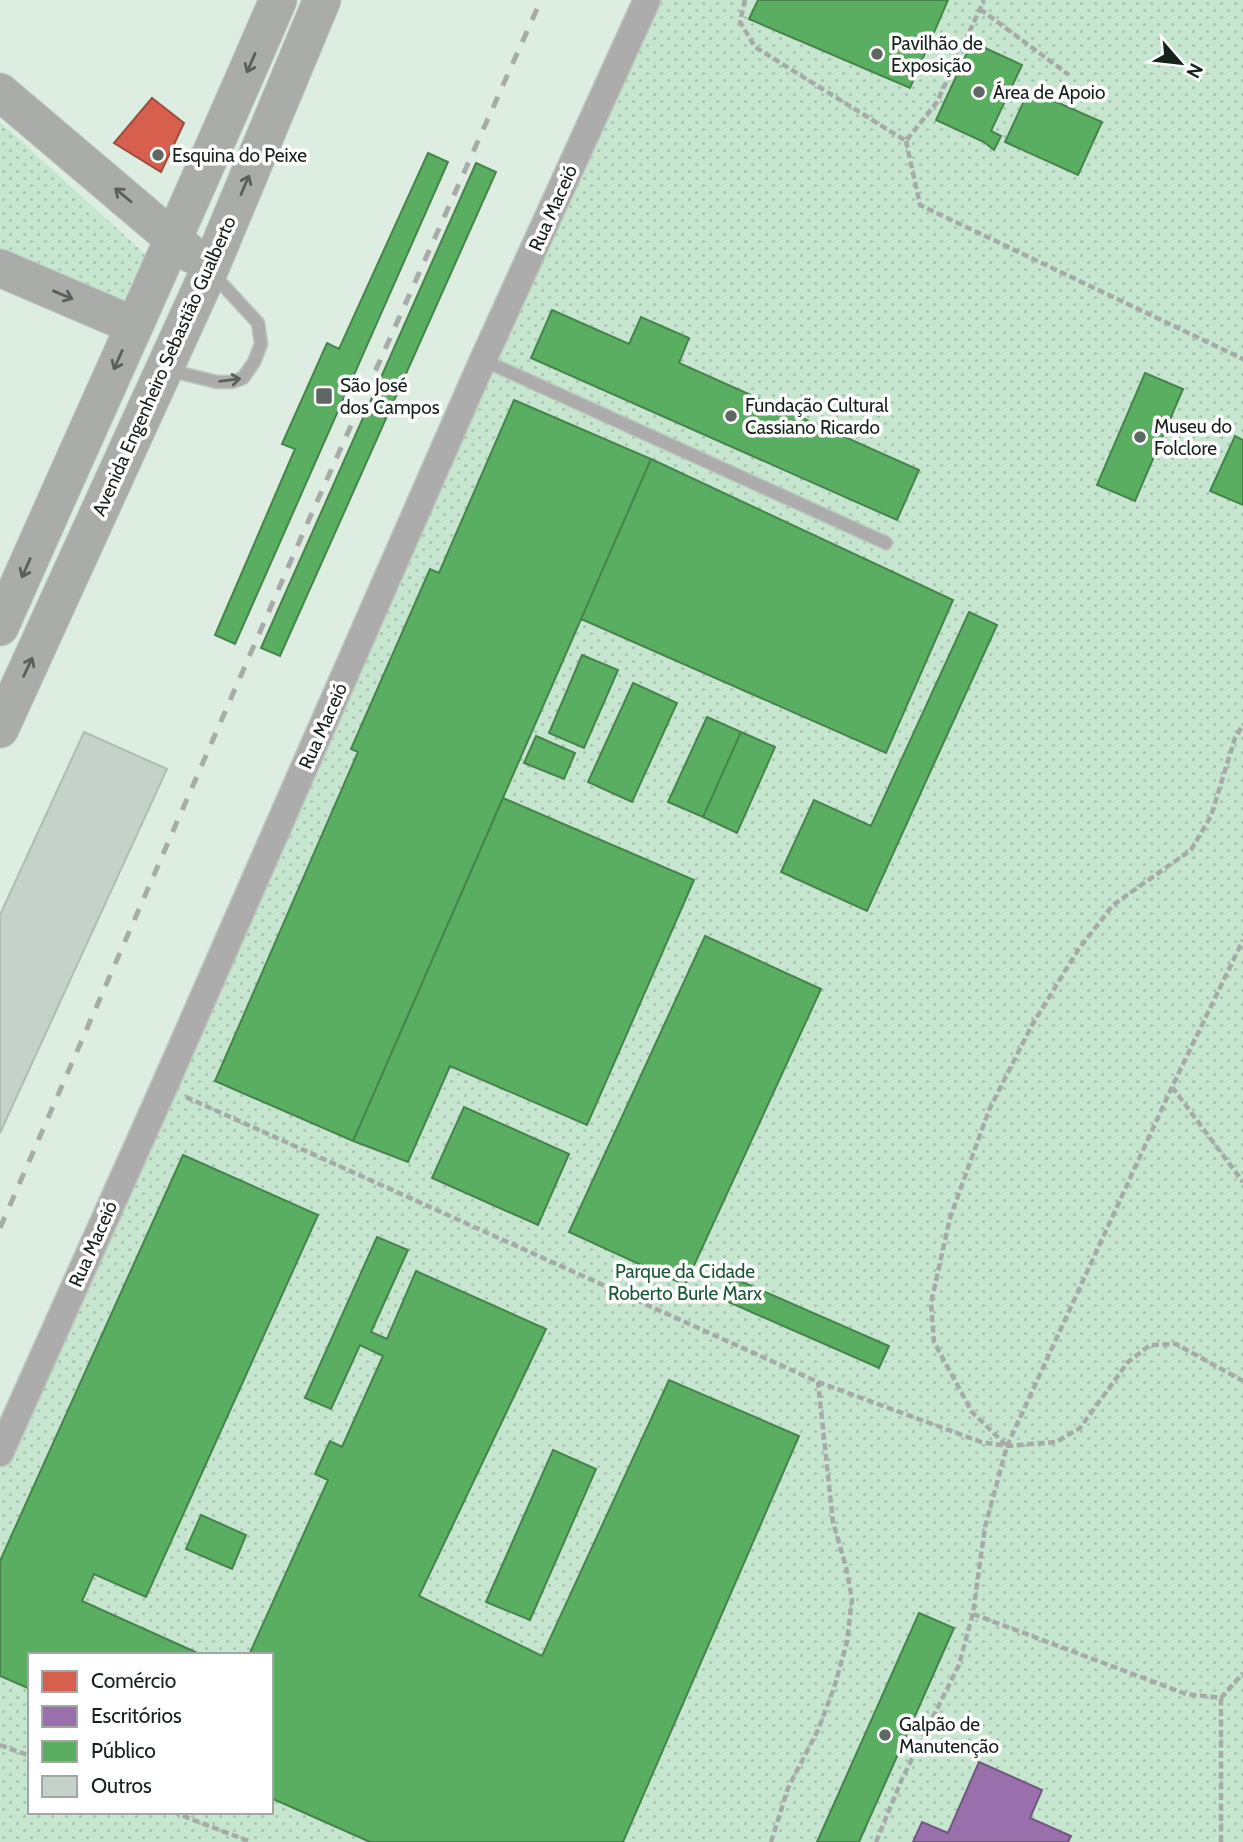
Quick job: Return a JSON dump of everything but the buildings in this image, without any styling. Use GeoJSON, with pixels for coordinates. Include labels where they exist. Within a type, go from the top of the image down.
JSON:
{"type":"FeatureCollection","features":[{"type":"Feature","properties":{"kind":"main road"},"geometry":{"type":"LineString","coordinates":[[0,627],[133,324],[175,239],[278,0]]}},
{"type":"Feature","properties":{"kind":"main road","name":"Avenida Engenheiro Sebastião Gualberto"},"geometry":{"type":"LineString","coordinates":[[1,723],[209,271],[322,0]]}},
{"type":"Feature","properties":{"kind":"main road"},"geometry":{"type":"LineString","coordinates":[[0,92],[175,239],[209,271]]}},
{"type":"Feature","properties":{"kind":"main road"},"geometry":{"type":"LineString","coordinates":[[0,268],[133,324]]}},
{"type":"Feature","properties":{"kind":"street","name":"Rua Maceió"},"geometry":{"type":"LineString","coordinates":[[0,1452],[484,360],[647,0]]}},
{"type":"Feature","properties":{"kind":"lane"},"geometry":{"type":"LineString","coordinates":[[164,369],[217,382],[232,382],[243,378],[254,362],[261,344],[258,323],[209,271]]}},
{"type":"Feature","properties":{"kind":"lane"},"geometry":{"type":"LineString","coordinates":[[484,360],[886,543]]}},
{"type":"Feature","properties":{"kind":"path"},"geometry":{"type":"LineString","coordinates":[[745,0],[740,22],[755,47],[906,141],[920,205],[1243,359]]}},
{"type":"Feature","properties":{"kind":"path"},"geometry":{"type":"LineString","coordinates":[[906,141],[937,102],[984,0]]}},
{"type":"Feature","properties":{"kind":"path"},"geometry":{"type":"LineString","coordinates":[[980,9],[1069,75]]}},
{"type":"Feature","properties":{"kind":"path"},"geometry":{"type":"LineString","coordinates":[[1006,1446],[972,1412],[934,1342],[931,1303],[950,1218],[989,1110],[1032,1025],[1078,950],[1113,905],[1191,850],[1211,816],[1235,738],[1243,725]]}},
{"type":"Feature","properties":{"kind":"path"},"geometry":{"type":"LineString","coordinates":[[876,1842],[902,1779],[959,1665],[973,1614],[985,1527],[1006,1446],[1243,940]]}},
{"type":"Feature","properties":{"kind":"path"},"geometry":{"type":"LineString","coordinates":[[164,1087],[818,1382],[981,1442],[1006,1446],[1056,1442],[1080,1428],[1128,1362],[1150,1345],[1176,1345],[1243,1381]]}},
{"type":"Feature","properties":{"kind":"path"},"geometry":{"type":"LineString","coordinates":[[1172,1087],[1243,1182]]}},
{"type":"Feature","properties":{"kind":"path"},"geometry":{"type":"LineString","coordinates":[[771,1842],[788,1788],[818,1730],[834,1688],[847,1642],[852,1599],[833,1522],[818,1382]]}},
{"type":"Feature","properties":{"kind":"path"},"geometry":{"type":"LineString","coordinates":[[973,1614],[1186,1694],[1222,1698]]}},
{"type":"Feature","properties":{"kind":"path"},"geometry":{"type":"LineString","coordinates":[[1221,1842],[1222,1698],[1243,1673]]}},
{"type":"Feature","properties":{"kind":"path"},"geometry":{"type":"LineString","coordinates":[[0,1745],[28,1755]]}},
{"type":"Feature","properties":{"kind":"path"},"geometry":{"type":"LineString","coordinates":[[178,1814],[251,1842]]}},
{"type":"Feature","properties":{"kind":"green space","name":"Parque da Cidade Roberto Burle Marx"},"geometry":{"type":"Polygon","coordinates":[[[655,0],[1243,0],[1243,1842],[0,1842],[0,1461],[655,0]]]}},
{"type":"Feature","properties":{"kind":"green space"},"geometry":{"type":"Polygon","coordinates":[[[0,122],[145,254],[120,309],[0,259],[0,122]]]}},
{"type":"Feature","properties":{"kind":"railway"},"geometry":{"type":"LineString","coordinates":[[0,1228],[303,533],[541,0]]}},
{"type":"Feature","properties":{"kind":"place","name":"Pavilhão de Exposição"},"geometry":{"type":"Point","coordinates":[877,54]}},
{"type":"Feature","properties":{"kind":"place","name":"Área de Apoio"},"geometry":{"type":"Point","coordinates":[979,92]}},
{"type":"Feature","properties":{"kind":"place","name":"Esquina do Peixe"},"geometry":{"type":"Point","coordinates":[158,155]}},
{"type":"Feature","properties":{"kind":"place","name":"São José dos Campos"},"geometry":{"type":"Point","coordinates":[324,396]}},
{"type":"Feature","properties":{"kind":"place","name":"Fundação Cultural Cassiano Ricardo"},"geometry":{"type":"Point","coordinates":[731,416]}},
{"type":"Feature","properties":{"kind":"place","name":"Museu do Folclore"},"geometry":{"type":"Point","coordinates":[1140,437]}},
{"type":"Feature","properties":{"kind":"place","name":"Galpão de Manutenção"},"geometry":{"type":"Point","coordinates":[885,1735]}}]}
